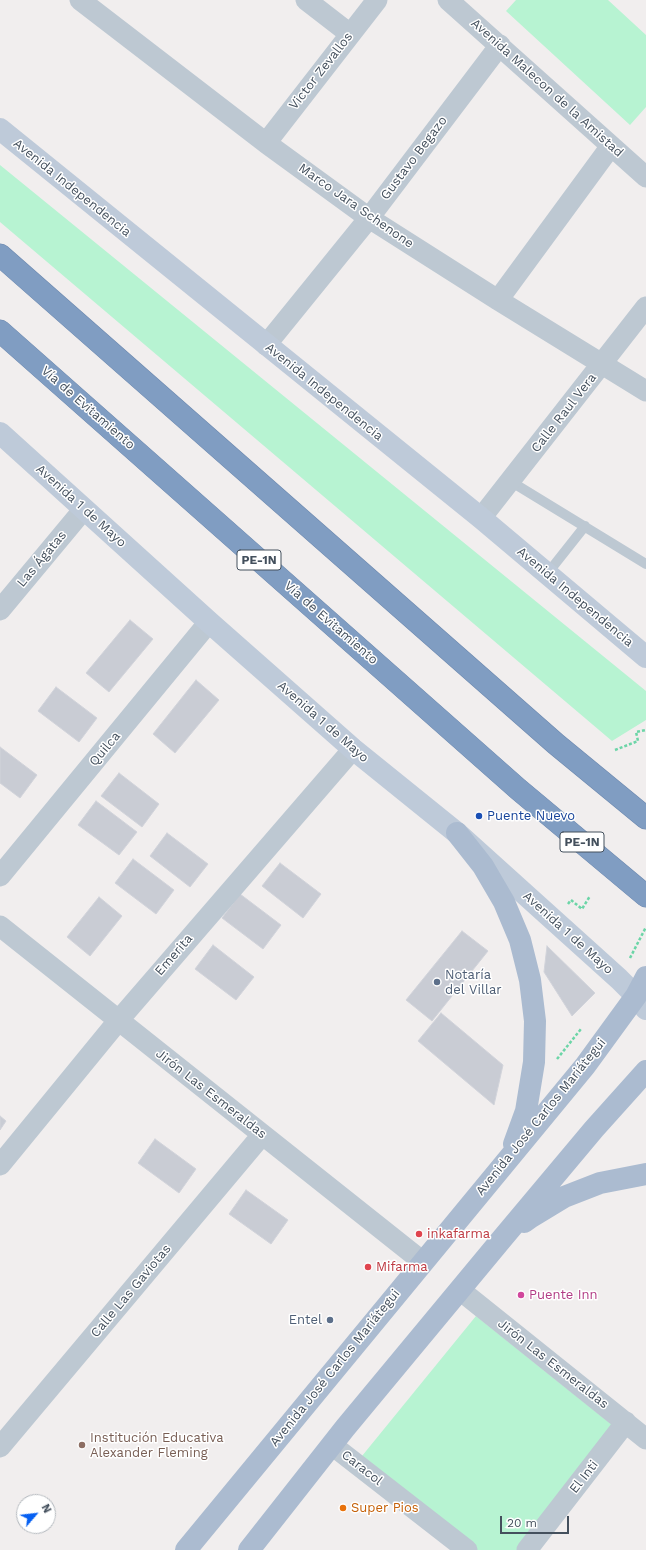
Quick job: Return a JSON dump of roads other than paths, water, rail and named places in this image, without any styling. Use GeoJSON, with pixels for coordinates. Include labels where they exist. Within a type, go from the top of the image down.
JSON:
{"type":"FeatureCollection","features":[{"type":"Feature","properties":{"kind":"highway"},"geometry":{"type":"LineString","coordinates":[[0,255],[556,744],[646,818]]}},
{"type":"Feature","properties":{"kind":"highway","name":"Vía de Evitamiento"},"geometry":{"type":"LineString","coordinates":[[0,331],[518,789],[646,896]]}},
{"type":"Feature","properties":{"kind":"main road","name":"Avenida Independencia"},"geometry":{"type":"LineString","coordinates":[[0,129],[481,518],[646,657]]}},
{"type":"Feature","properties":{"kind":"main road","name":"Avenida 1 de Mayo"},"geometry":{"type":"LineString","coordinates":[[0,433],[209,622],[353,749],[457,833],[641,1002]]}},
{"type":"Feature","properties":{"kind":"main road"},"geometry":{"type":"LineString","coordinates":[[457,833],[483,866],[504,902],[520,940],[530,980],[535,1021],[534,1062],[526,1111],[509,1157]]}},
{"type":"Feature","properties":{"kind":"main road","name":"Avenida José Carlos Mariátegui"},"geometry":{"type":"LineString","coordinates":[[186,1550],[509,1157],[641,1002],[646,977]]}},
{"type":"Feature","properties":{"kind":"main road"},"geometry":{"type":"LineString","coordinates":[[249,1550],[332,1444],[501,1240],[594,1129],[646,1071]]}},
{"type":"Feature","properties":{"kind":"main road"},"geometry":{"type":"LineString","coordinates":[[501,1240],[531,1217],[564,1198],[600,1183],[646,1174]]}},
{"type":"Feature","properties":{"kind":"street","name":"Marco Jara Schenone"},"geometry":{"type":"LineString","coordinates":[[80,0],[266,143],[369,218],[498,300],[646,391]]}},
{"type":"Feature","properties":{"kind":"street"},"geometry":{"type":"LineString","coordinates":[[306,0],[350,34]]}},
{"type":"Feature","properties":{"kind":"street","name":"Victor Zevallos"},"geometry":{"type":"LineString","coordinates":[[266,143],[377,0]]}},
{"type":"Feature","properties":{"kind":"street","name":"Avenida Malecon de la Amistad"},"geometry":{"type":"LineString","coordinates":[[448,0],[646,177]]}},
{"type":"Feature","properties":{"kind":"street","name":"Gustavo Begazo"},"geometry":{"type":"LineString","coordinates":[[266,345],[369,218],[500,45]]}},
{"type":"Feature","properties":{"kind":"street"},"geometry":{"type":"LineString","coordinates":[[498,300],[611,146]]}},
{"type":"Feature","properties":{"kind":"street","name":"Calle Raul Vera"},"geometry":{"type":"LineString","coordinates":[[481,518],[646,306]]}},
{"type":"Feature","properties":{"kind":"street","name":"Las Ágatas"},"geometry":{"type":"LineString","coordinates":[[0,610],[84,509]]}},
{"type":"Feature","properties":{"kind":"street","name":"Quilca"},"geometry":{"type":"LineString","coordinates":[[0,876],[209,622]]}},
{"type":"Feature","properties":{"kind":"street","name":"Emerita"},"geometry":{"type":"LineString","coordinates":[[0,1165],[118,1021],[353,749]]}},
{"type":"Feature","properties":{"kind":"street","name":"Jirón Las Esmeraldas"},"geometry":{"type":"LineString","coordinates":[[0,926],[423,1262]]}},
{"type":"Feature","properties":{"kind":"street","name":"Calle Las Gaviotas"},"geometry":{"type":"LineString","coordinates":[[0,1447],[262,1135]]}},
{"type":"Feature","properties":{"kind":"street","name":"Jirón Las Esmeraldas"},"geometry":{"type":"LineString","coordinates":[[460,1290],[646,1439]]}},
{"type":"Feature","properties":{"kind":"street","name":"El Inti"},"geometry":{"type":"LineString","coordinates":[[527,1550],[626,1422]]}},
{"type":"Feature","properties":{"kind":"street","name":"Caracol"},"geometry":{"type":"LineString","coordinates":[[332,1444],[467,1550]]}},
{"type":"Feature","properties":{"kind":"lane"},"geometry":{"type":"LineString","coordinates":[[510,481],[646,564]]}},
{"type":"Feature","properties":{"kind":"lane"},"geometry":{"type":"LineString","coordinates":[[547,574],[585,526]]}},
{"type":"Feature","properties":{"kind":"place","name":"Puente Nuevo"},"geometry":{"type":"Point","coordinates":[479,816]}},
{"type":"Feature","properties":{"kind":"place","name":"Notaría del Villar"},"geometry":{"type":"Point","coordinates":[437,982]}},
{"type":"Feature","properties":{"kind":"place","name":"inkafarma"},"geometry":{"type":"Point","coordinates":[419,1234]}},
{"type":"Feature","properties":{"kind":"place","name":"Mifarma"},"geometry":{"type":"Point","coordinates":[368,1267]}},
{"type":"Feature","properties":{"kind":"place","name":"Puente Inn"},"geometry":{"type":"Point","coordinates":[521,1295]}},
{"type":"Feature","properties":{"kind":"place","name":"Entel"},"geometry":{"type":"Point","coordinates":[330,1320]}},
{"type":"Feature","properties":{"kind":"place","name":"Institución Educativa Alexander Fleming"},"geometry":{"type":"Point","coordinates":[82,1445]}},
{"type":"Feature","properties":{"kind":"place","name":"Super Pios"},"geometry":{"type":"Point","coordinates":[343,1508]}}]}
